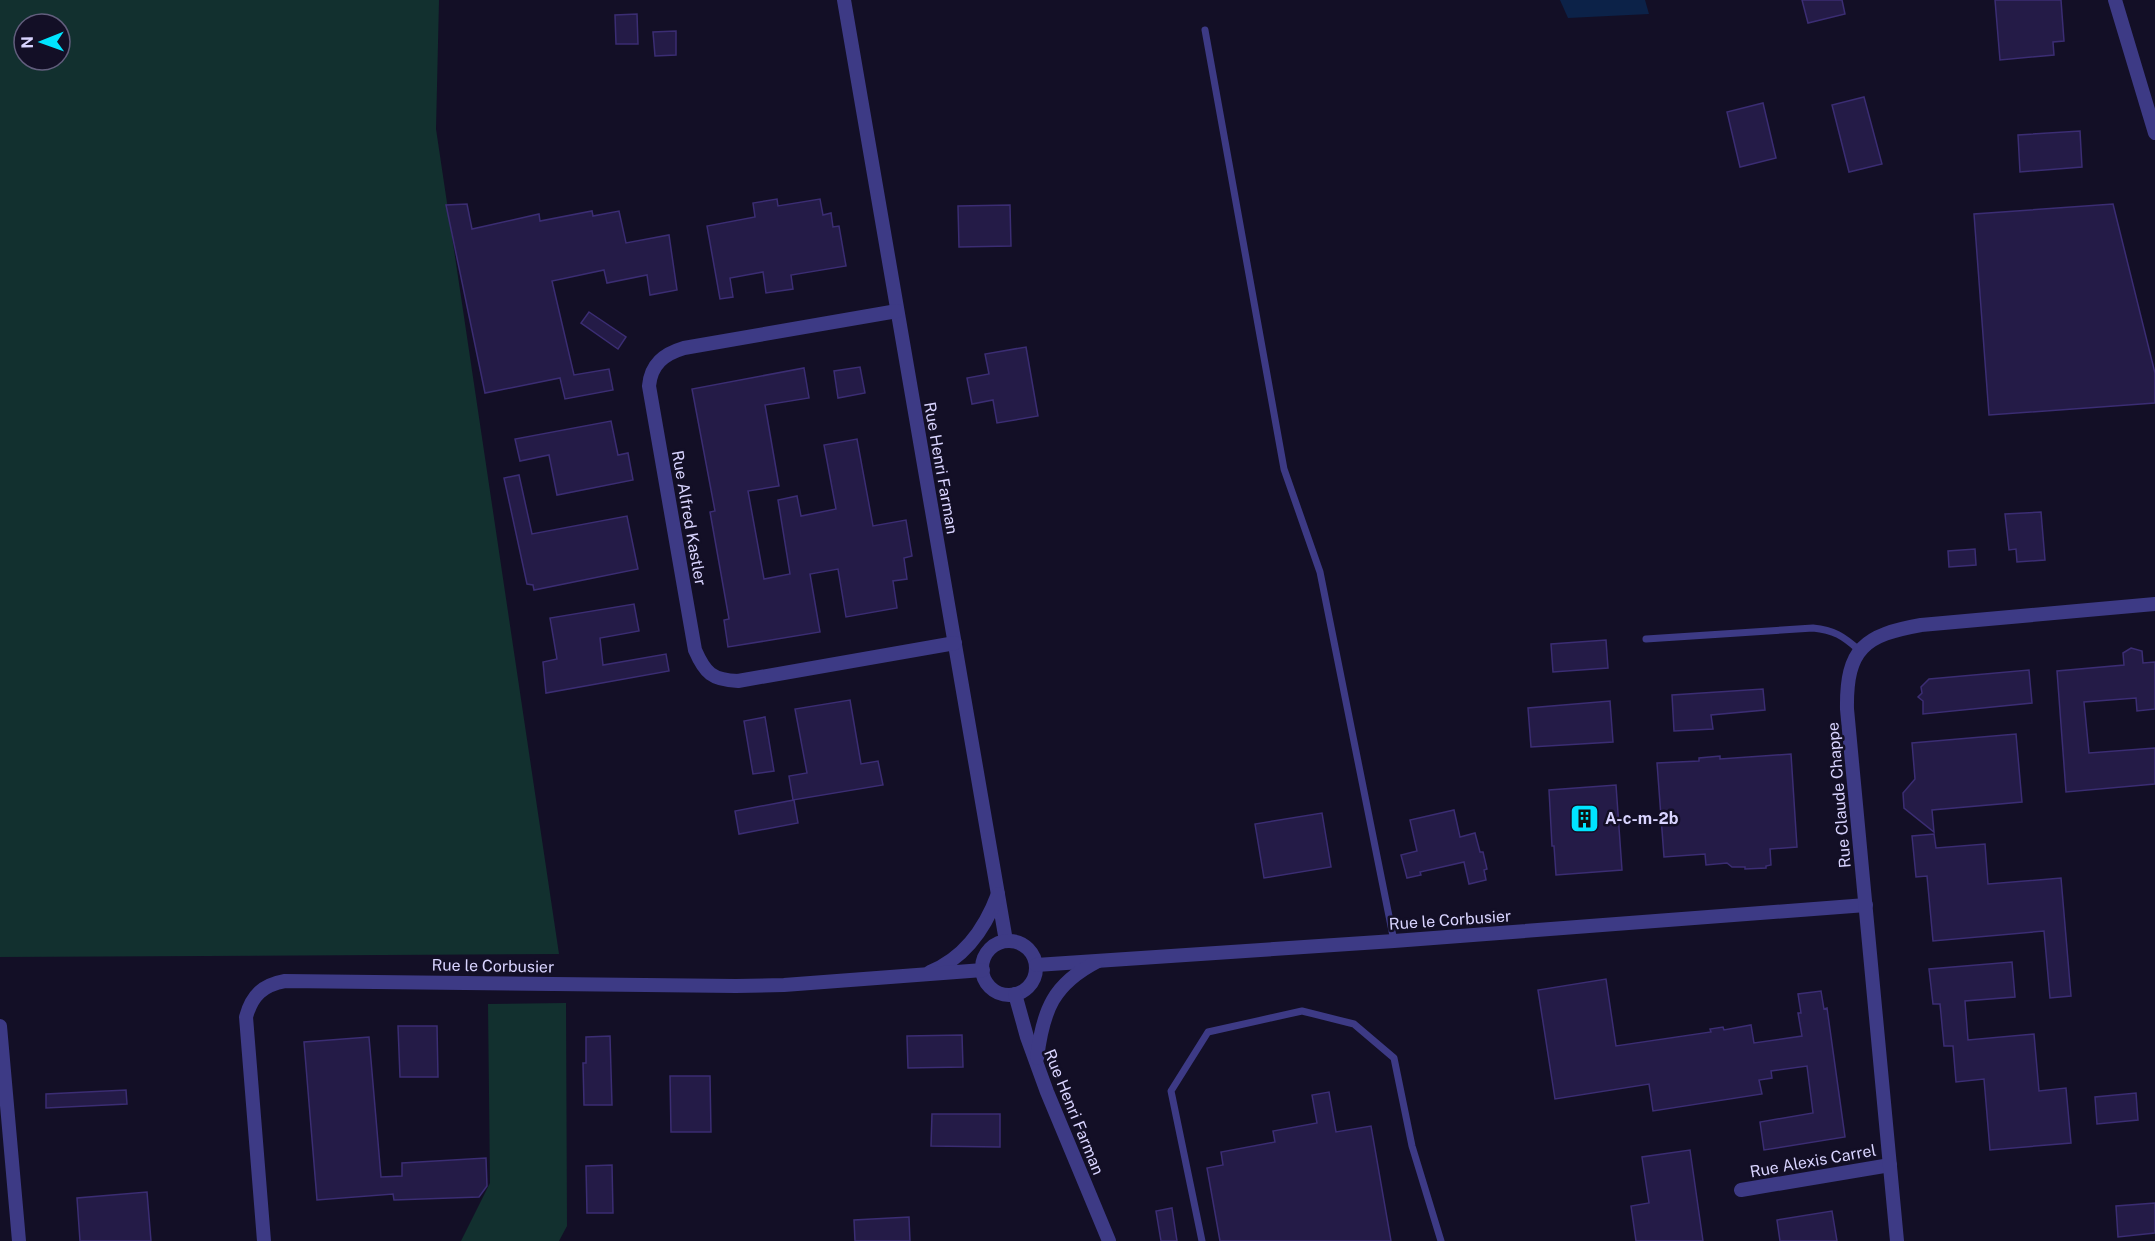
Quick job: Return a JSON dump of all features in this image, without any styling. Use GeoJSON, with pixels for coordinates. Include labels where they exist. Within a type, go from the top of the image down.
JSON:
{"type":"FeatureCollection","features":[{"type":"Feature","properties":{"kind":"street","name":"Rue Henri Farman"},"geometry":{"type":"LineString","coordinates":[[844,0],[1006,941]]}},
{"type":"Feature","properties":{"kind":"street"},"geometry":{"type":"LineString","coordinates":[[2115,0],[2155,133]]}},
{"type":"Feature","properties":{"kind":"street","name":"Rue Alfred Kastler"},"geometry":{"type":"LineString","coordinates":[[897,311],[684,348],[668,353],[650,375],[649,386],[695,650],[701,663],[710,674],[721,680],[738,681],[955,643]]}},
{"type":"Feature","properties":{"kind":"street"},"geometry":{"type":"LineString","coordinates":[[1858,650],[1876,638],[1895,630],[1921,625],[2155,604]]}},
{"type":"Feature","properties":{"kind":"street","name":"Rue Claude Chappe"},"geometry":{"type":"LineString","coordinates":[[1858,650],[1850,671],[1847,709],[1897,1241]]}},
{"type":"Feature","properties":{"kind":"street"},"geometry":{"type":"LineString","coordinates":[[925,974],[938,969],[968,947],[991,912],[998,893]]}},
{"type":"Feature","properties":{"kind":"street","name":"Rue le Corbusier"},"geometry":{"type":"LineString","coordinates":[[1036,965],[1395,941],[1866,905]]}},
{"type":"Feature","properties":{"kind":"street"},"geometry":{"type":"LineString","coordinates":[[1006,941],[1016,941],[1024,945],[1031,951],[1036,965],[1035,977],[1030,984],[1015,994],[1000,993],[993,989],[987,982],[983,970],[985,956],[990,949],[1006,941]]}},
{"type":"Feature","properties":{"kind":"street"},"geometry":{"type":"LineString","coordinates":[[1036,1063],[1040,1031],[1051,1002],[1075,977],[1100,960]]}},
{"type":"Feature","properties":{"kind":"street","name":"Rue le Corbusier"},"geometry":{"type":"LineString","coordinates":[[264,1241],[246,1017],[249,1004],[256,995],[274,983],[285,981],[736,986],[784,985],[983,970]]}},
{"type":"Feature","properties":{"kind":"street","name":"Rue Henri Farman"},"geometry":{"type":"LineString","coordinates":[[1015,994],[1036,1063],[1109,1241]]}},
{"type":"Feature","properties":{"kind":"street"},"geometry":{"type":"LineString","coordinates":[[0,1026],[19,1241]]}},
{"type":"Feature","properties":{"kind":"street","name":"Rue Alexis Carrel"},"geometry":{"type":"LineString","coordinates":[[1741,1190],[1890,1165]]}},
{"type":"Feature","properties":{"kind":"lane"},"geometry":{"type":"LineString","coordinates":[[1206,30],[1284,469],[1320,572],[1395,941]]}},
{"type":"Feature","properties":{"kind":"lane"},"geometry":{"type":"LineString","coordinates":[[1646,639],[1813,628],[1828,630],[1845,638],[1858,650]]}},
{"type":"Feature","properties":{"kind":"lane"},"geometry":{"type":"LineString","coordinates":[[1202,1241],[1171,1091],[1208,1032],[1302,1011],[1354,1024],[1394,1058],[1412,1146],[1441,1241]]}},
{"type":"Feature","properties":{"kind":"green space"},"geometry":{"type":"Polygon","coordinates":[[[0,0],[439,0],[436,129],[559,954],[0,957],[0,0]]]}},
{"type":"Feature","properties":{"kind":"green space"},"geometry":{"type":"Polygon","coordinates":[[[566,1003],[567,1226],[559,1241],[461,1241],[490,1183],[488,1004],[566,1003]]]}},
{"type":"Feature","properties":{"kind":"water"},"geometry":{"type":"Polygon","coordinates":[[[1560,0],[1645,0],[1649,14],[1568,18],[1560,0]]]}},
{"type":"Feature","properties":{"kind":"building"},"geometry":{"type":"Polygon","coordinates":[[[1802,0],[1842,0],[1845,14],[1808,23],[1802,0]]]}},
{"type":"Feature","properties":{"kind":"building"},"geometry":{"type":"Polygon","coordinates":[[[1995,0],[2061,0],[2064,41],[2053,42],[2054,55],[2000,60],[1995,0]]]}},
{"type":"Feature","properties":{"kind":"building"},"geometry":{"type":"Polygon","coordinates":[[[637,14],[638,44],[616,44],[615,15],[637,14]]]}},
{"type":"Feature","properties":{"kind":"building"},"geometry":{"type":"Polygon","coordinates":[[[676,31],[676,55],[655,56],[653,32],[676,31]]]}},
{"type":"Feature","properties":{"kind":"building"},"geometry":{"type":"Polygon","coordinates":[[[1864,97],[1882,164],[1849,172],[1832,105],[1864,97]]]}},
{"type":"Feature","properties":{"kind":"building"},"geometry":{"type":"Polygon","coordinates":[[[1763,103],[1776,158],[1740,167],[1727,112],[1763,103]]]}},
{"type":"Feature","properties":{"kind":"building"},"geometry":{"type":"Polygon","coordinates":[[[2080,131],[2082,167],[2020,172],[2018,135],[2080,131]]]}},
{"type":"Feature","properties":{"kind":"building"},"geometry":{"type":"Polygon","coordinates":[[[777,199],[778,206],[820,199],[823,215],[831,213],[833,227],[839,226],[846,266],[791,275],[793,289],[766,293],[763,272],[730,278],[733,297],[720,299],[707,226],[755,217],[753,203],[777,199]]]}},
{"type":"Feature","properties":{"kind":"building"},"geometry":{"type":"Polygon","coordinates":[[[467,204],[472,229],[539,214],[540,221],[592,211],[593,216],[619,211],[626,243],[669,235],[677,290],[650,295],[647,275],[607,283],[604,270],[552,281],[574,375],[609,369],[613,390],[565,399],[560,378],[485,393],[446,205],[467,204]]]}},
{"type":"Feature","properties":{"kind":"building"},"geometry":{"type":"Polygon","coordinates":[[[2113,204],[2155,373],[2155,403],[1989,415],[1974,214],[2113,204]]]}},
{"type":"Feature","properties":{"kind":"building"},"geometry":{"type":"Polygon","coordinates":[[[1010,205],[1011,246],[959,247],[958,206],[1010,205]]]}},
{"type":"Feature","properties":{"kind":"building"},"geometry":{"type":"Polygon","coordinates":[[[589,312],[626,337],[618,349],[581,323],[589,312]]]}},
{"type":"Feature","properties":{"kind":"building"},"geometry":{"type":"Polygon","coordinates":[[[1026,347],[1038,416],[997,423],[993,400],[972,404],[967,378],[989,374],[985,354],[1026,347]]]}},
{"type":"Feature","properties":{"kind":"building"},"geometry":{"type":"Polygon","coordinates":[[[860,367],[865,393],[838,398],[834,371],[860,367]]]}},
{"type":"Feature","properties":{"kind":"building"},"geometry":{"type":"Polygon","coordinates":[[[804,368],[809,398],[765,405],[779,486],[748,491],[764,579],[790,574],[778,500],[797,496],[801,516],[836,509],[824,445],[857,439],[873,526],[906,520],[912,556],[904,558],[907,579],[893,581],[897,608],[846,617],[838,569],[810,574],[820,632],[728,647],[724,620],[729,619],[710,512],[715,511],[692,389],[804,368]]]}},
{"type":"Feature","properties":{"kind":"building"},"geometry":{"type":"Polygon","coordinates":[[[611,421],[618,455],[628,453],[633,480],[557,495],[549,455],[520,461],[515,439],[611,421]]]}},
{"type":"Feature","properties":{"kind":"building"},"geometry":{"type":"Polygon","coordinates":[[[519,475],[532,534],[627,516],[638,569],[534,590],[533,585],[527,584],[504,478],[519,475]]]}},
{"type":"Feature","properties":{"kind":"building"},"geometry":{"type":"Polygon","coordinates":[[[2041,512],[2045,560],[2017,562],[2016,549],[2009,550],[2005,514],[2041,512]]]}},
{"type":"Feature","properties":{"kind":"building"},"geometry":{"type":"Polygon","coordinates":[[[1975,549],[1976,565],[1949,567],[1948,551],[1975,549]]]}},
{"type":"Feature","properties":{"kind":"building"},"geometry":{"type":"Polygon","coordinates":[[[634,604],[639,631],[600,638],[603,665],[666,654],[669,671],[546,693],[543,662],[557,659],[550,618],[634,604]]]}},
{"type":"Feature","properties":{"kind":"building"},"geometry":{"type":"Polygon","coordinates":[[[1606,640],[1608,668],[1553,672],[1551,644],[1606,640]]]}},
{"type":"Feature","properties":{"kind":"building"},"geometry":{"type":"Polygon","coordinates":[[[2131,648],[2142,651],[2143,663],[2155,662],[2155,709],[2137,711],[2136,698],[2084,702],[2089,753],[2155,748],[2155,784],[2066,792],[2057,671],[2124,665],[2123,653],[2131,648]]]}},
{"type":"Feature","properties":{"kind":"building"},"geometry":{"type":"Polygon","coordinates":[[[2029,670],[2032,703],[1923,714],[1923,701],[1918,697],[1922,693],[1921,687],[1929,679],[2029,670]]]}},
{"type":"Feature","properties":{"kind":"building"},"geometry":{"type":"Polygon","coordinates":[[[1763,689],[1765,710],[1711,715],[1713,729],[1674,731],[1672,695],[1763,689]]]}},
{"type":"Feature","properties":{"kind":"building"},"geometry":{"type":"Polygon","coordinates":[[[850,700],[861,764],[878,761],[883,785],[793,800],[789,776],[807,773],[795,709],[850,700]]]}},
{"type":"Feature","properties":{"kind":"building"},"geometry":{"type":"Polygon","coordinates":[[[1610,701],[1613,742],[1531,747],[1528,708],[1610,701]]]}},
{"type":"Feature","properties":{"kind":"building"},"geometry":{"type":"Polygon","coordinates":[[[765,717],[774,771],[753,774],[744,721],[765,717]]]}},
{"type":"Feature","properties":{"kind":"building"},"geometry":{"type":"Polygon","coordinates":[[[2016,734],[2022,802],[1932,810],[1934,832],[1904,808],[1903,793],[1915,779],[1912,743],[2016,734]]]}},
{"type":"Feature","properties":{"kind":"building"},"geometry":{"type":"Polygon","coordinates":[[[1791,754],[1797,847],[1770,849],[1771,865],[1766,868],[1745,869],[1745,867],[1732,867],[1727,863],[1706,865],[1705,854],[1664,857],[1657,763],[1699,761],[1699,758],[1720,756],[1720,759],[1791,754]]]}},
{"type":"Feature","properties":{"kind":"building","name":"A-c-m-2b"},"geometry":{"type":"Polygon","coordinates":[[[1616,785],[1622,870],[1556,875],[1549,790],[1616,785]]]}},
{"type":"Feature","properties":{"kind":"building"},"geometry":{"type":"Polygon","coordinates":[[[794,800],[798,823],[739,834],[735,811],[794,800]]]}},
{"type":"Feature","properties":{"kind":"building"},"geometry":{"type":"Polygon","coordinates":[[[1454,810],[1460,837],[1475,833],[1487,869],[1484,870],[1486,880],[1469,884],[1464,862],[1420,872],[1421,875],[1407,878],[1401,855],[1417,851],[1410,820],[1454,810]]]}},
{"type":"Feature","properties":{"kind":"building"},"geometry":{"type":"Polygon","coordinates":[[[1322,813],[1331,867],[1264,878],[1255,824],[1322,813]]]}},
{"type":"Feature","properties":{"kind":"building"},"geometry":{"type":"Polygon","coordinates":[[[1934,834],[1936,848],[1985,844],[1988,884],[2061,878],[2071,996],[2050,998],[2044,931],[1933,941],[1927,876],[1916,877],[1912,836],[1934,834]]]}},
{"type":"Feature","properties":{"kind":"building"},"geometry":{"type":"Polygon","coordinates":[[[2012,962],[2015,997],[1965,1001],[1968,1040],[2034,1034],[2039,1091],[2066,1088],[2071,1143],[1990,1150],[1984,1079],[1956,1082],[1953,1046],[1944,1046],[1940,1004],[1933,1004],[1929,969],[2012,962]]]}},
{"type":"Feature","properties":{"kind":"building"},"geometry":{"type":"Polygon","coordinates":[[[1606,979],[1616,1046],[1711,1032],[1710,1029],[1723,1027],[1724,1030],[1751,1025],[1754,1043],[1802,1036],[1798,1013],[1801,1013],[1798,994],[1821,991],[1824,1009],[1827,1008],[1845,1137],[1764,1150],[1760,1122],[1813,1113],[1807,1066],[1771,1071],[1772,1078],[1759,1080],[1762,1094],[1653,1111],[1649,1084],[1555,1099],[1538,990],[1606,979]]]}},
{"type":"Feature","properties":{"kind":"building"},"geometry":{"type":"Polygon","coordinates":[[[398,1026],[437,1026],[438,1077],[400,1077],[398,1026]]]}},
{"type":"Feature","properties":{"kind":"building"},"geometry":{"type":"Polygon","coordinates":[[[962,1035],[963,1067],[908,1068],[907,1036],[962,1035]]]}},
{"type":"Feature","properties":{"kind":"building"},"geometry":{"type":"Polygon","coordinates":[[[610,1036],[612,1105],[584,1105],[583,1063],[586,1063],[586,1037],[610,1036]]]}},
{"type":"Feature","properties":{"kind":"building"},"geometry":{"type":"Polygon","coordinates":[[[369,1037],[381,1177],[402,1176],[402,1163],[486,1158],[487,1186],[479,1197],[394,1200],[393,1194],[317,1200],[304,1042],[369,1037]]]}},
{"type":"Feature","properties":{"kind":"building"},"geometry":{"type":"Polygon","coordinates":[[[670,1076],[710,1076],[711,1132],[671,1132],[670,1076]]]}},
{"type":"Feature","properties":{"kind":"building"},"geometry":{"type":"Polygon","coordinates":[[[126,1090],[127,1104],[46,1108],[46,1094],[126,1090]]]}},
{"type":"Feature","properties":{"kind":"building"},"geometry":{"type":"Polygon","coordinates":[[[1329,1092],[1336,1132],[1371,1126],[1391,1241],[1220,1241],[1207,1168],[1223,1165],[1221,1152],[1275,1142],[1273,1131],[1317,1123],[1312,1095],[1329,1092]]]}},
{"type":"Feature","properties":{"kind":"building"},"geometry":{"type":"Polygon","coordinates":[[[2136,1093],[2138,1120],[2097,1124],[2095,1097],[2136,1093]]]}},
{"type":"Feature","properties":{"kind":"building"},"geometry":{"type":"Polygon","coordinates":[[[932,1114],[1000,1114],[1000,1147],[931,1146],[932,1114]]]}},
{"type":"Feature","properties":{"kind":"building"},"geometry":{"type":"Polygon","coordinates":[[[1690,1150],[1703,1241],[1636,1241],[1631,1206],[1649,1203],[1642,1157],[1690,1150]]]}},
{"type":"Feature","properties":{"kind":"building"},"geometry":{"type":"Polygon","coordinates":[[[612,1165],[613,1213],[587,1213],[586,1166],[612,1165]]]}},
{"type":"Feature","properties":{"kind":"building"},"geometry":{"type":"Polygon","coordinates":[[[147,1192],[151,1241],[80,1241],[77,1198],[147,1192]]]}},
{"type":"Feature","properties":{"kind":"building"},"geometry":{"type":"Polygon","coordinates":[[[2155,1203],[2155,1233],[2118,1237],[2116,1206],[2155,1203]]]}},
{"type":"Feature","properties":{"kind":"building"},"geometry":{"type":"Polygon","coordinates":[[[1172,1208],[1177,1241],[1161,1241],[1156,1211],[1172,1208]]]}},
{"type":"Feature","properties":{"kind":"building"},"geometry":{"type":"Polygon","coordinates":[[[1832,1211],[1837,1241],[1780,1241],[1777,1220],[1832,1211]]]}},
{"type":"Feature","properties":{"kind":"building"},"geometry":{"type":"Polygon","coordinates":[[[909,1217],[910,1241],[855,1241],[854,1220],[909,1217]]]}},
{"type":"Feature","properties":{"kind":"place","name":"A-c-m-2b"},"geometry":{"type":"Point","coordinates":[1584,818]}}]}
